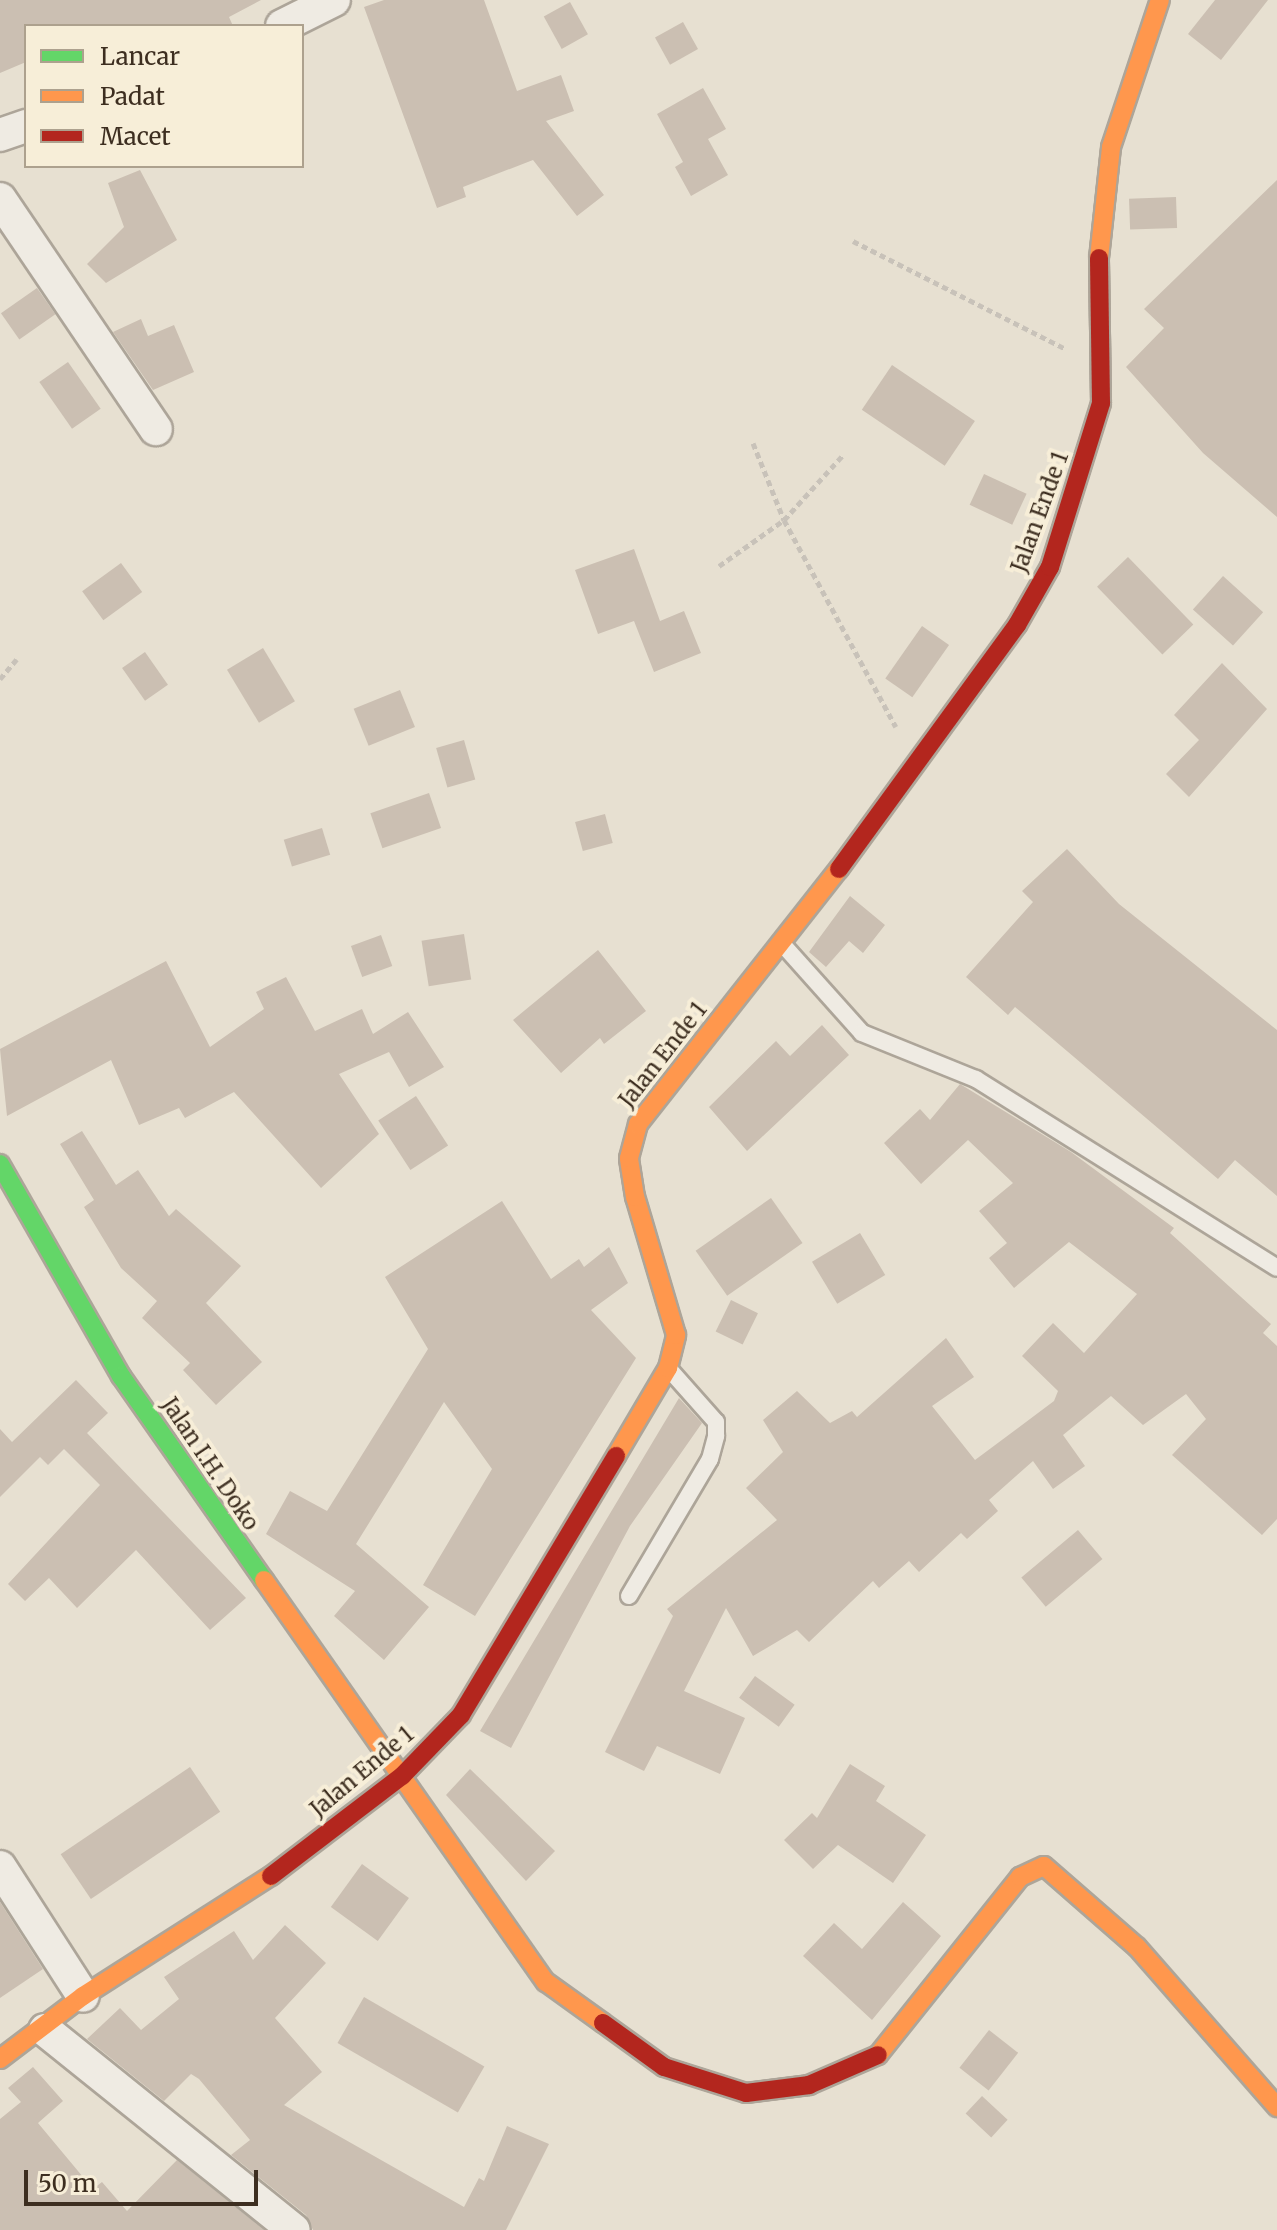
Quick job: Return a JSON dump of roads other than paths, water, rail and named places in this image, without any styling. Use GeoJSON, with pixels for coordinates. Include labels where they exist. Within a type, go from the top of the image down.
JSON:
{"type":"FeatureCollection","features":[{"type":"Feature","properties":{"kind":"street"},"geometry":{"type":"LineString","coordinates":[[286,24],[334,0]]}},
{"type":"Feature","properties":{"kind":"street","name":"Jalan Ende 1"},"geometry":{"type":"LineString","coordinates":[[0,2059],[45,2030],[83,1996],[259,1885],[402,1776],[461,1715],[668,1368],[676,1335],[635,1197],[629,1158],[638,1124],[784,945],[917,758],[1017,625],[1050,567],[1097,418],[1104,369],[1099,233],[1111,147],[1160,0]]}},
{"type":"Feature","properties":{"kind":"street"},"geometry":{"type":"LineString","coordinates":[[0,135],[24,127]]}},
{"type":"Feature","properties":{"kind":"street"},"geometry":{"type":"LineString","coordinates":[[0,199],[156,429]]}},
{"type":"Feature","properties":{"kind":"street","name":"Jalan I.H. Doko"},"geometry":{"type":"LineString","coordinates":[[0,1164],[121,1376],[546,1982],[664,2067],[746,2093],[809,2085],[874,2060],[1020,1877],[1044,1866],[1137,1947],[1277,2107]]}},
{"type":"Feature","properties":{"kind":"street"},"geometry":{"type":"LineString","coordinates":[[0,1867],[83,1996]]}},
{"type":"Feature","properties":{"kind":"street"},"geometry":{"type":"LineString","coordinates":[[45,2030],[294,2230]]}},
{"type":"Feature","properties":{"kind":"lane"},"geometry":{"type":"LineString","coordinates":[[784,945],[862,1033],[976,1079],[1277,1268]]}},
{"type":"Feature","properties":{"kind":"lane"},"geometry":{"type":"LineString","coordinates":[[629,1596],[710,1459],[716,1436],[708,1411],[668,1368]]}}]}
